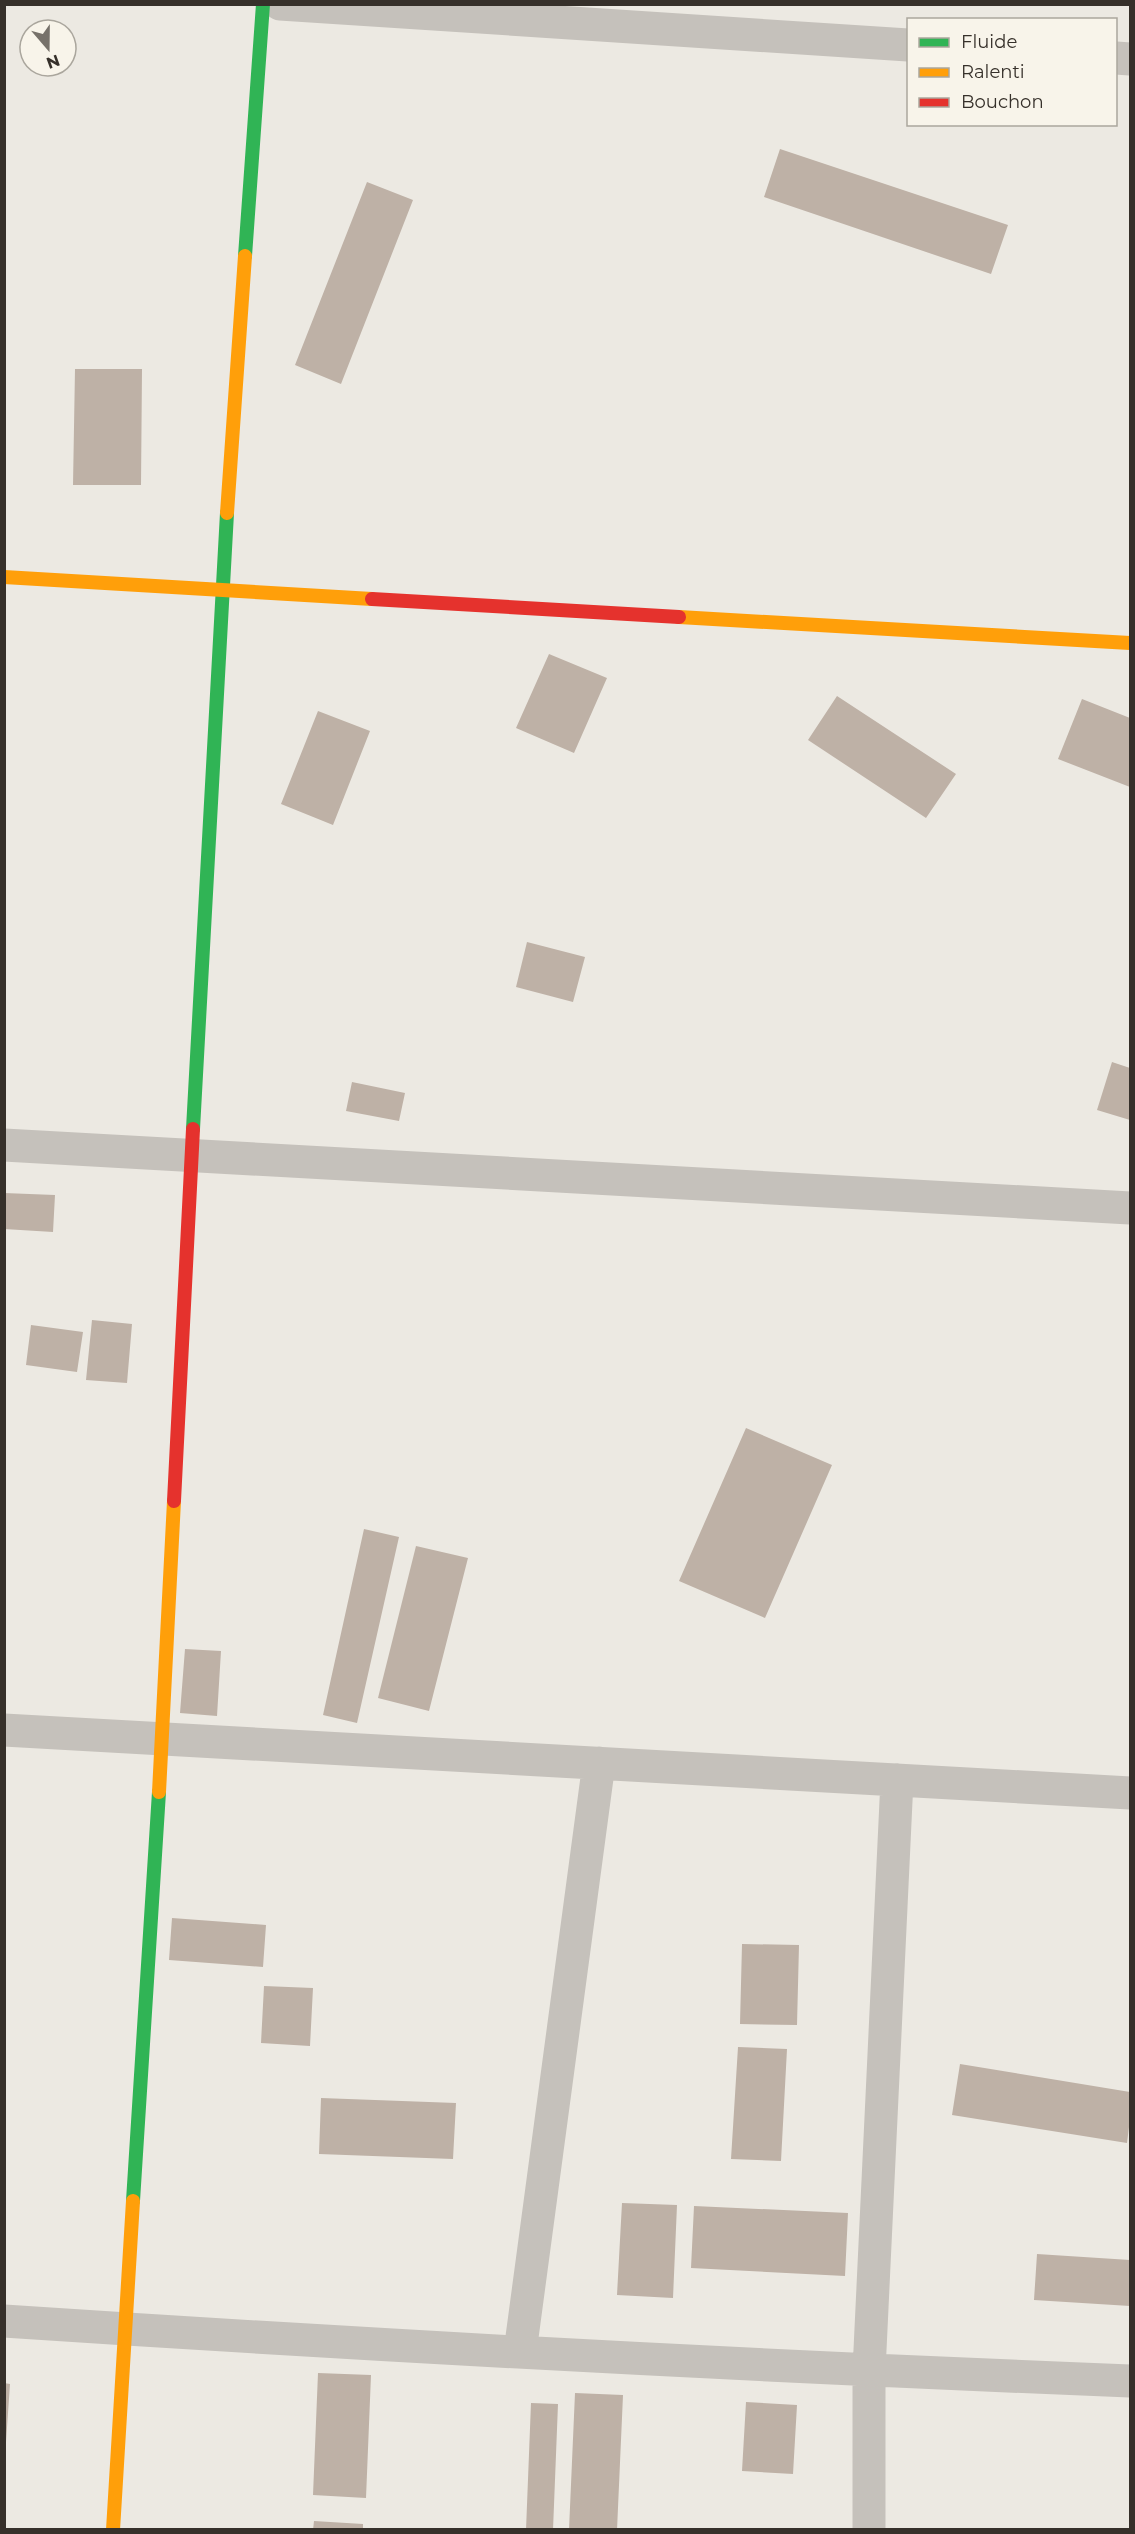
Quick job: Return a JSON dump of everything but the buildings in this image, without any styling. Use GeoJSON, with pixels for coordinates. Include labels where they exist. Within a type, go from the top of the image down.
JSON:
{"type":"FeatureCollection","features":[{"type":"Feature","properties":{"kind":"street"},"geometry":{"type":"LineString","coordinates":[[113,2529],[162,1738],[194,1156],[221,591],[263,4]]}},
{"type":"Feature","properties":{"kind":"street"},"geometry":{"type":"LineString","coordinates":[[280,4],[907,45]]}},
{"type":"Feature","properties":{"kind":"street"},"geometry":{"type":"LineString","coordinates":[[4,577],[1131,643]]}},
{"type":"Feature","properties":{"kind":"street"},"geometry":{"type":"LineString","coordinates":[[4,1145],[1131,1208]]}},
{"type":"Feature","properties":{"kind":"street"},"geometry":{"type":"LineString","coordinates":[[4,1730],[1131,1793]]}},
{"type":"Feature","properties":{"kind":"street"},"geometry":{"type":"LineString","coordinates":[[520,2352],[599,1763]]}},
{"type":"Feature","properties":{"kind":"street"},"geometry":{"type":"LineString","coordinates":[[869,2529],[869,2371],[897,1780]]}},
{"type":"Feature","properties":{"kind":"street"},"geometry":{"type":"LineString","coordinates":[[4,2321],[869,2371],[1131,2381]]}},
{"type":"Feature","properties":{"kind":"traffic: fast"},"geometry":{"type":"LineString","coordinates":[[245,256],[263,4]]}},
{"type":"Feature","properties":{"kind":"traffic: fast"},"geometry":{"type":"LineString","coordinates":[[193,1129],[227,513]]}},
{"type":"Feature","properties":{"kind":"traffic: fast"},"geometry":{"type":"LineString","coordinates":[[133,2201],[159,1792]]}},
{"type":"Feature","properties":{"kind":"traffic: slow"},"geometry":{"type":"LineString","coordinates":[[227,513],[245,256]]}},
{"type":"Feature","properties":{"kind":"traffic: slow"},"geometry":{"type":"LineString","coordinates":[[4,577],[372,599]]}},
{"type":"Feature","properties":{"kind":"traffic: slow"},"geometry":{"type":"LineString","coordinates":[[679,617],[1130,643]]}},
{"type":"Feature","properties":{"kind":"traffic: slow"},"geometry":{"type":"LineString","coordinates":[[159,1792],[174,1501]]}},
{"type":"Feature","properties":{"kind":"traffic: slow"},"geometry":{"type":"LineString","coordinates":[[113,2530],[133,2201]]}},
{"type":"Feature","properties":{"kind":"traffic: jam"},"geometry":{"type":"LineString","coordinates":[[372,599],[679,617]]}},
{"type":"Feature","properties":{"kind":"traffic: jam"},"geometry":{"type":"LineString","coordinates":[[174,1501],[193,1129]]}}]}
